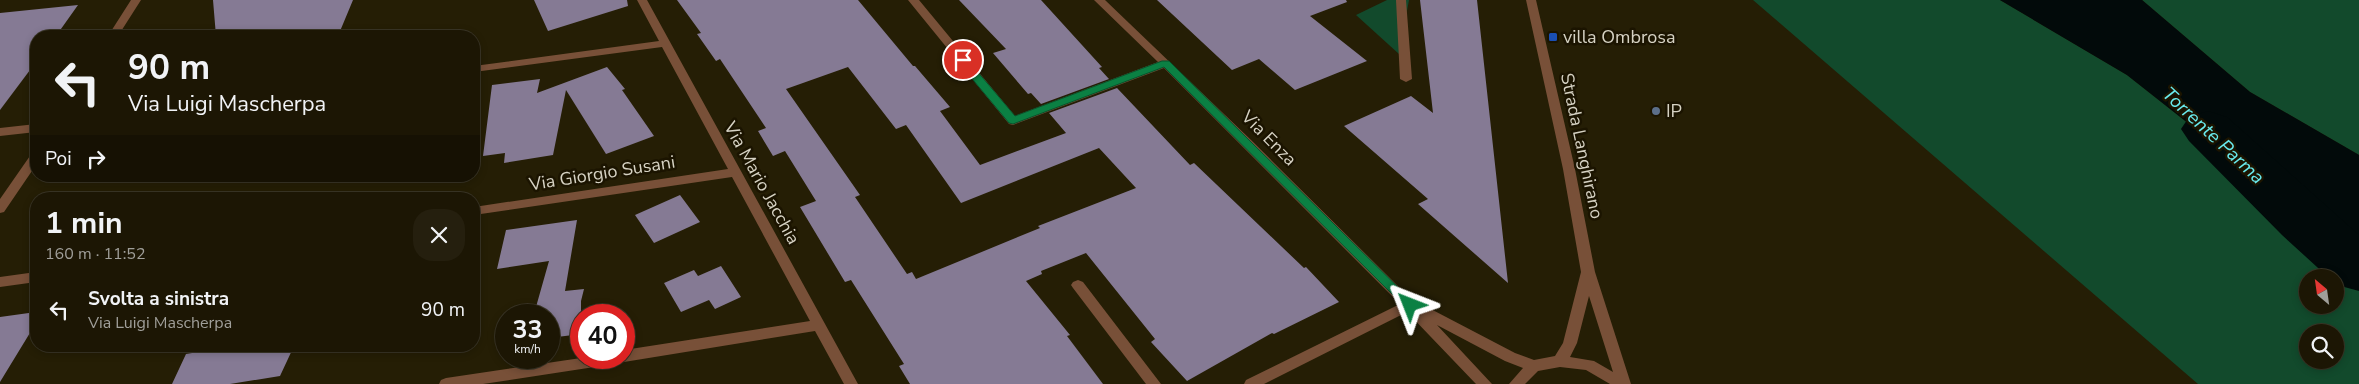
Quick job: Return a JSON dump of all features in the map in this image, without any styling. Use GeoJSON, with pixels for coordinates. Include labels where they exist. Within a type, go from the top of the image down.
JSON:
{"type":"FeatureCollection","features":[{"type":"Feature","properties":{"kind":"street"},"geometry":{"type":"LineString","coordinates":[[117,30],[136,0]]}},
{"type":"Feature","properties":{"kind":"street","name":"Via Mario Jacchia"},"geometry":{"type":"LineString","coordinates":[[642,0],[851,384]]}},
{"type":"Feature","properties":{"kind":"street"},"geometry":{"type":"LineString","coordinates":[[913,0],[1013,121],[1166,63]]}},
{"type":"Feature","properties":{"kind":"street","name":"Via Enza"},"geometry":{"type":"LineString","coordinates":[[1099,0],[1166,63],[1410,305],[1485,384]]}},
{"type":"Feature","properties":{"kind":"street"},"geometry":{"type":"LineString","coordinates":[[1401,0],[1406,79]]}},
{"type":"Feature","properties":{"kind":"street","name":"Strada Langhirano"},"geometry":{"type":"LineString","coordinates":[[1531,0],[1567,160],[1588,272],[1623,384]]}},
{"type":"Feature","properties":{"kind":"street"},"geometry":{"type":"LineString","coordinates":[[480,68],[665,43]]}},
{"type":"Feature","properties":{"kind":"street"},"geometry":{"type":"LineString","coordinates":[[0,132],[30,129]]}},
{"type":"Feature","properties":{"kind":"street"},"geometry":{"type":"LineString","coordinates":[[0,209],[30,165]]}},
{"type":"Feature","properties":{"kind":"street","name":"Via Giorgio Susani"},"geometry":{"type":"LineString","coordinates":[[480,210],[736,172]]}},
{"type":"Feature","properties":{"kind":"street","name":"Strada Langhirano"},"geometry":{"type":"LineString","coordinates":[[1560,360],[1570,343],[1588,272]]}},
{"type":"Feature","properties":{"kind":"street"},"geometry":{"type":"LineString","coordinates":[[0,282],[30,278]]}},
{"type":"Feature","properties":{"kind":"street"},"geometry":{"type":"LineString","coordinates":[[1078,285],[1154,384]]}},
{"type":"Feature","properties":{"kind":"street"},"geometry":{"type":"LineString","coordinates":[[1251,384],[1410,305]]}},
{"type":"Feature","properties":{"kind":"street","name":"Via Enza"},"geometry":{"type":"LineString","coordinates":[[1410,305],[1510,357],[1534,366]]}},
{"type":"Feature","properties":{"kind":"street"},"geometry":{"type":"LineString","coordinates":[[635,354],[820,325]]}},
{"type":"Feature","properties":{"kind":"street","name":"Strada Langhirano"},"geometry":{"type":"LineString","coordinates":[[1534,366],[1560,360],[1589,365],[1623,384]]}},
{"type":"Feature","properties":{"kind":"street"},"geometry":{"type":"LineString","coordinates":[[446,384],[570,365]]}},
{"type":"Feature","properties":{"kind":"street"},"geometry":{"type":"LineString","coordinates":[[1516,384],[1534,366]]}},
{"type":"Feature","properties":{"kind":"green space"},"geometry":{"type":"Polygon","coordinates":[[[1387,0],[1409,0],[1399,54],[1356,15],[1387,0]]]}},
{"type":"Feature","properties":{"kind":"green space"},"geometry":{"type":"Polygon","coordinates":[[[1753,0],[2000,0],[2127,75],[2359,258],[2359,384],[2198,384],[1753,0]]]}},
{"type":"Feature","properties":{"kind":"green space"},"geometry":{"type":"Polygon","coordinates":[[[2142,0],[2359,0],[2359,155],[2250,92],[2142,0]]]}},
{"type":"Feature","properties":{"kind":"water"},"geometry":{"type":"Polygon","coordinates":[[[2000,0],[2142,0],[2250,92],[2359,155],[2359,258],[2127,75],[2000,0]]]}},
{"type":"Feature","properties":{"kind":"building"},"geometry":{"type":"Polygon","coordinates":[[[213,0],[353,0],[340,30],[216,30],[213,0]]]}},
{"type":"Feature","properties":{"kind":"building"},"geometry":{"type":"Polygon","coordinates":[[[534,0],[627,0],[628,6],[548,31],[534,0]]]}},
{"type":"Feature","properties":{"kind":"building"},"geometry":{"type":"Polygon","coordinates":[[[677,0],[858,0],[950,107],[940,111],[980,165],[1066,133],[1049,113],[1117,88],[1190,165],[1194,163],[1304,268],[1306,267],[1339,302],[1274,334],[1272,333],[1187,381],[1151,342],[1155,339],[1086,253],[1041,271],[1042,274],[1026,281],[1070,335],[1067,336],[1103,384],[910,384],[899,366],[904,364],[851,280],[845,282],[800,207],[816,201],[785,151],[773,156],[758,131],[766,128],[720,59],[716,61],[697,34],[701,33],[677,0]],[[848,67],[786,89],[860,195],[855,197],[907,274],[912,272],[916,279],[1040,228],[1038,226],[1136,188],[1099,148],[961,203],[906,125],[896,129],[848,67]]]}},
{"type":"Feature","properties":{"kind":"building"},"geometry":{"type":"Polygon","coordinates":[[[959,0],[1041,0],[1102,67],[1099,68],[1109,79],[1041,104],[1031,93],[1028,94],[993,53],[1006,49],[959,0]]]}},
{"type":"Feature","properties":{"kind":"building"},"geometry":{"type":"Polygon","coordinates":[[[1157,0],[1346,0],[1347,2],[1310,16],[1367,61],[1295,90],[1259,59],[1232,70],[1157,0]]]}},
{"type":"Feature","properties":{"kind":"building"},"geometry":{"type":"Polygon","coordinates":[[[1420,0],[1477,0],[1508,283],[1418,204],[1428,199],[1344,126],[1411,96],[1433,113],[1420,0]]]}},
{"type":"Feature","properties":{"kind":"building"},"geometry":{"type":"Polygon","coordinates":[[[78,5],[60,30],[30,30],[30,70],[0,110],[0,13],[78,5]]]}},
{"type":"Feature","properties":{"kind":"building"},"geometry":{"type":"Polygon","coordinates":[[[607,67],[625,89],[622,90],[654,136],[606,154],[566,90],[553,155],[504,163],[505,153],[483,156],[492,85],[540,79],[537,93],[607,67]]]}},
{"type":"Feature","properties":{"kind":"building"},"geometry":{"type":"Polygon","coordinates":[[[680,195],[700,222],[654,243],[635,215],[680,195]]]}},
{"type":"Feature","properties":{"kind":"building"},"geometry":{"type":"Polygon","coordinates":[[[577,220],[565,291],[584,289],[581,304],[570,304],[570,335],[560,337],[560,304],[537,304],[549,261],[497,269],[506,230],[577,220]]]}},
{"type":"Feature","properties":{"kind":"building"},"geometry":{"type":"Polygon","coordinates":[[[721,266],[741,297],[715,309],[709,300],[681,312],[664,283],[694,270],[698,276],[721,266]]]}},
{"type":"Feature","properties":{"kind":"building"},"geometry":{"type":"Polygon","coordinates":[[[30,313],[30,333],[0,382],[0,317],[30,313]]]}},
{"type":"Feature","properties":{"kind":"building"},"geometry":{"type":"Polygon","coordinates":[[[198,352],[291,352],[280,376],[230,384],[172,384],[186,354],[198,352]]]}},
{"type":"Feature","properties":{"kind":"waterway","name":"Torrente Parma"},"geometry":{"type":"LineString","coordinates":[[2208,129],[2303,220],[2359,269]]}},
{"type":"Feature","properties":{"kind":"place","name":"villa Ombrosa"},"geometry":{"type":"Point","coordinates":[1553,37]}},
{"type":"Feature","properties":{"kind":"place","name":"IP"},"geometry":{"type":"Point","coordinates":[1656,111]}},
{"type":"Feature","properties":{"kind":"route"},"geometry":{"type":"LineString","coordinates":[[963,60],[1013,121],[1166,63],[1410,305]]}}]}
